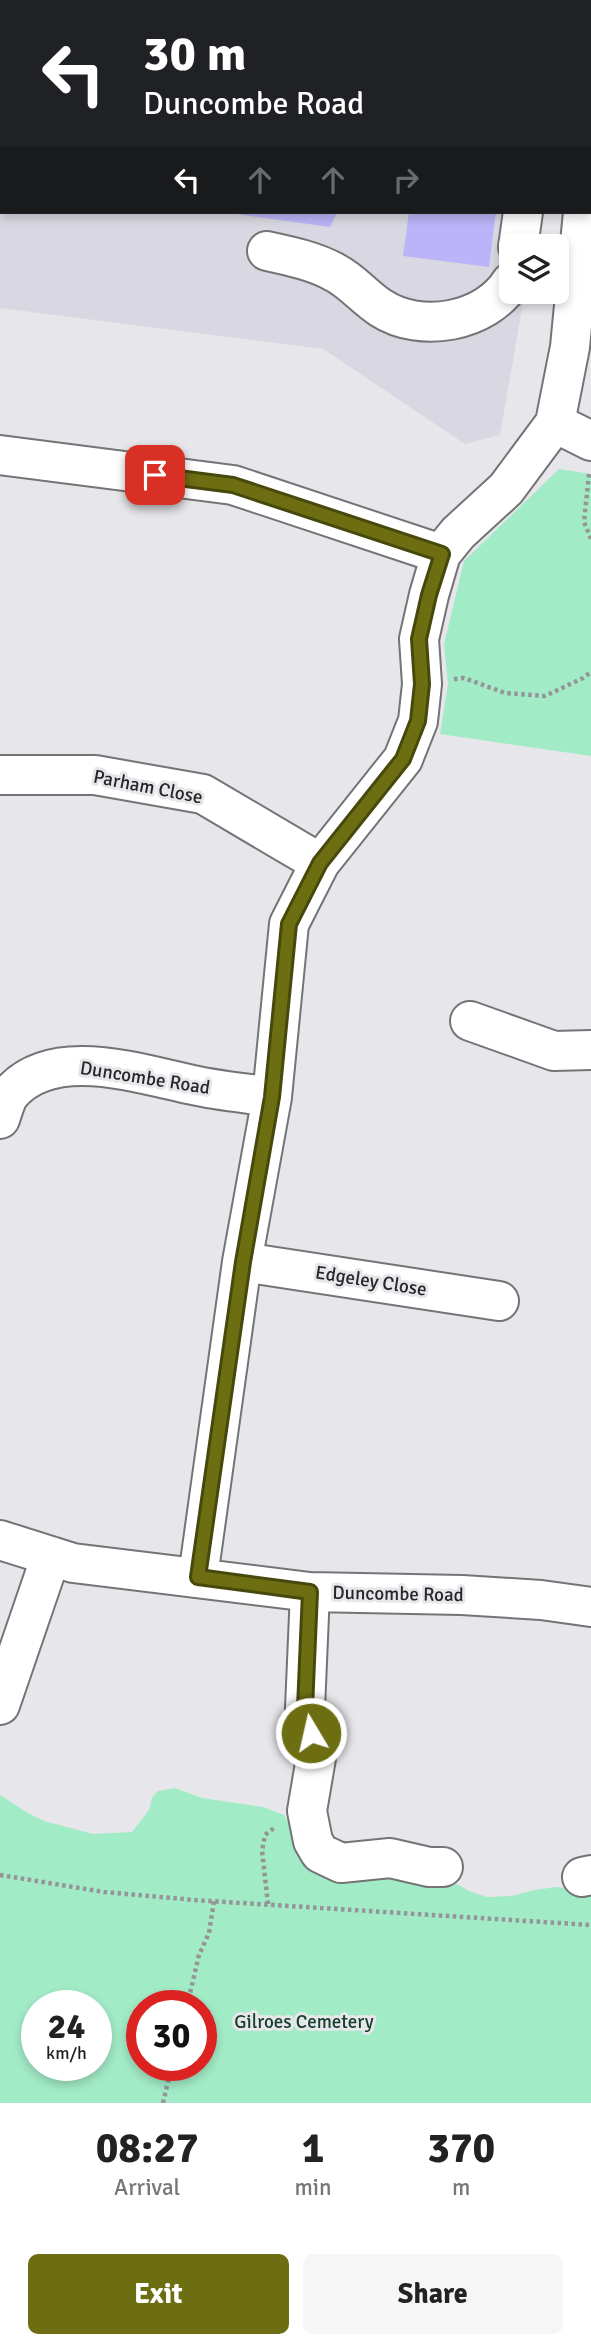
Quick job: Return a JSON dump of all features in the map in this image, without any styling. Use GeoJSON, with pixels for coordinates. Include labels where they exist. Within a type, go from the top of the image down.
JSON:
{"type":"FeatureCollection","features":[{"type":"Feature","properties":{"kind":"street"},"geometry":{"type":"LineString","coordinates":[[520,234],[523,214]]}},
{"type":"Feature","properties":{"kind":"street"},"geometry":{"type":"LineString","coordinates":[[198,1577],[243,1262],[272,1097],[289,924],[320,863],[403,759],[418,721],[422,684],[419,639],[442,554],[458,533],[506,489],[555,424],[570,347],[583,214]]}},
{"type":"Feature","properties":{"kind":"street"},"geometry":{"type":"LineString","coordinates":[[267,251],[325,267],[354,284],[380,307],[401,318],[424,322],[460,317],[487,308],[499,298]]}},
{"type":"Feature","properties":{"kind":"street"},"geometry":{"type":"LineString","coordinates":[[555,424],[591,441]]}},
{"type":"Feature","properties":{"kind":"street"},"geometry":{"type":"LineString","coordinates":[[0,455],[233,485],[442,554]]}},
{"type":"Feature","properties":{"kind":"street","name":"Parham Close"},"geometry":{"type":"LineString","coordinates":[[0,775],[95,775],[203,794],[320,863]]}},
{"type":"Feature","properties":{"kind":"street"},"geometry":{"type":"LineString","coordinates":[[470,1021],[554,1051],[591,1050]]}},
{"type":"Feature","properties":{"kind":"street","name":"Duncombe Road"},"geometry":{"type":"LineString","coordinates":[[3,1102],[23,1082],[40,1072],[62,1066],[124,1070],[199,1087],[272,1097]]}},
{"type":"Feature","properties":{"kind":"street","name":"Edgeley Close"},"geometry":{"type":"LineString","coordinates":[[243,1262],[499,1301]]}},
{"type":"Feature","properties":{"kind":"street","name":"Duncombe Road"},"geometry":{"type":"LineString","coordinates":[[0,1540],[74,1563],[310,1592],[488,1597],[541,1600],[591,1607]]}},
{"type":"Feature","properties":{"kind":"street"},"geometry":{"type":"LineString","coordinates":[[0,1705],[51,1556]]}},
{"type":"Feature","properties":{"kind":"street"},"geometry":{"type":"LineString","coordinates":[[310,1592],[305,1708],[316,1758],[307,1811],[313,1841],[320,1853],[341,1863],[390,1858],[429,1867],[443,1867]]}},
{"type":"Feature","properties":{"kind":"path"},"geometry":{"type":"LineString","coordinates":[[591,463],[584,522],[591,539]]}},
{"type":"Feature","properties":{"kind":"path"},"geometry":{"type":"LineString","coordinates":[[422,684],[464,678],[505,693],[545,696],[591,672]]}},
{"type":"Feature","properties":{"kind":"path"},"geometry":{"type":"LineString","coordinates":[[268,1904],[261,1851],[265,1835],[307,1811]]}},
{"type":"Feature","properties":{"kind":"path"},"geometry":{"type":"LineString","coordinates":[[0,1875],[104,1892],[591,1925]]}},
{"type":"Feature","properties":{"kind":"path"},"geometry":{"type":"LineString","coordinates":[[190,1990],[198,1955],[209,1933],[214,1901]]}},
{"type":"Feature","properties":{"kind":"path"},"geometry":{"type":"LineString","coordinates":[[163,2103],[169,2081]]}},
{"type":"Feature","properties":{"kind":"shaded area"},"geometry":{"type":"Polygon","coordinates":[[[0,214],[536,214],[521,234],[499,234],[499,304],[523,304],[500,435],[465,444],[323,349],[0,308],[0,214]]]}},
{"type":"Feature","properties":{"kind":"green space"},"geometry":{"type":"Polygon","coordinates":[[[559,469],[591,474],[591,756],[440,734],[448,684],[444,644],[464,561],[559,469]]]}},
{"type":"Feature","properties":{"kind":"green space","name":"Gilroes Cemetery"},"geometry":{"type":"Polygon","coordinates":[[[175,1788],[202,1798],[263,1807],[284,1815],[296,1837],[455,1883],[487,1897],[511,1896],[557,1887],[591,1890],[591,2103],[0,2103],[0,1795],[44,1821],[93,1834],[132,1832],[149,1810],[152,1798],[158,1791],[175,1788]]]}},
{"type":"Feature","properties":{"kind":"building"},"geometry":{"type":"Polygon","coordinates":[[[236,214],[336,214],[330,227],[236,214]]]}},
{"type":"Feature","properties":{"kind":"building"},"geometry":{"type":"Polygon","coordinates":[[[409,214],[496,214],[489,267],[403,256],[409,214]]]}},
{"type":"Feature","properties":{"kind":"route"},"geometry":{"type":"LineString","coordinates":[[155,475],[233,485],[442,554],[419,639],[422,684],[418,721],[403,759],[358,812],[320,863],[289,924],[272,1097],[243,1262],[198,1577],[310,1592],[305,1708],[311,1733]]}}]}
